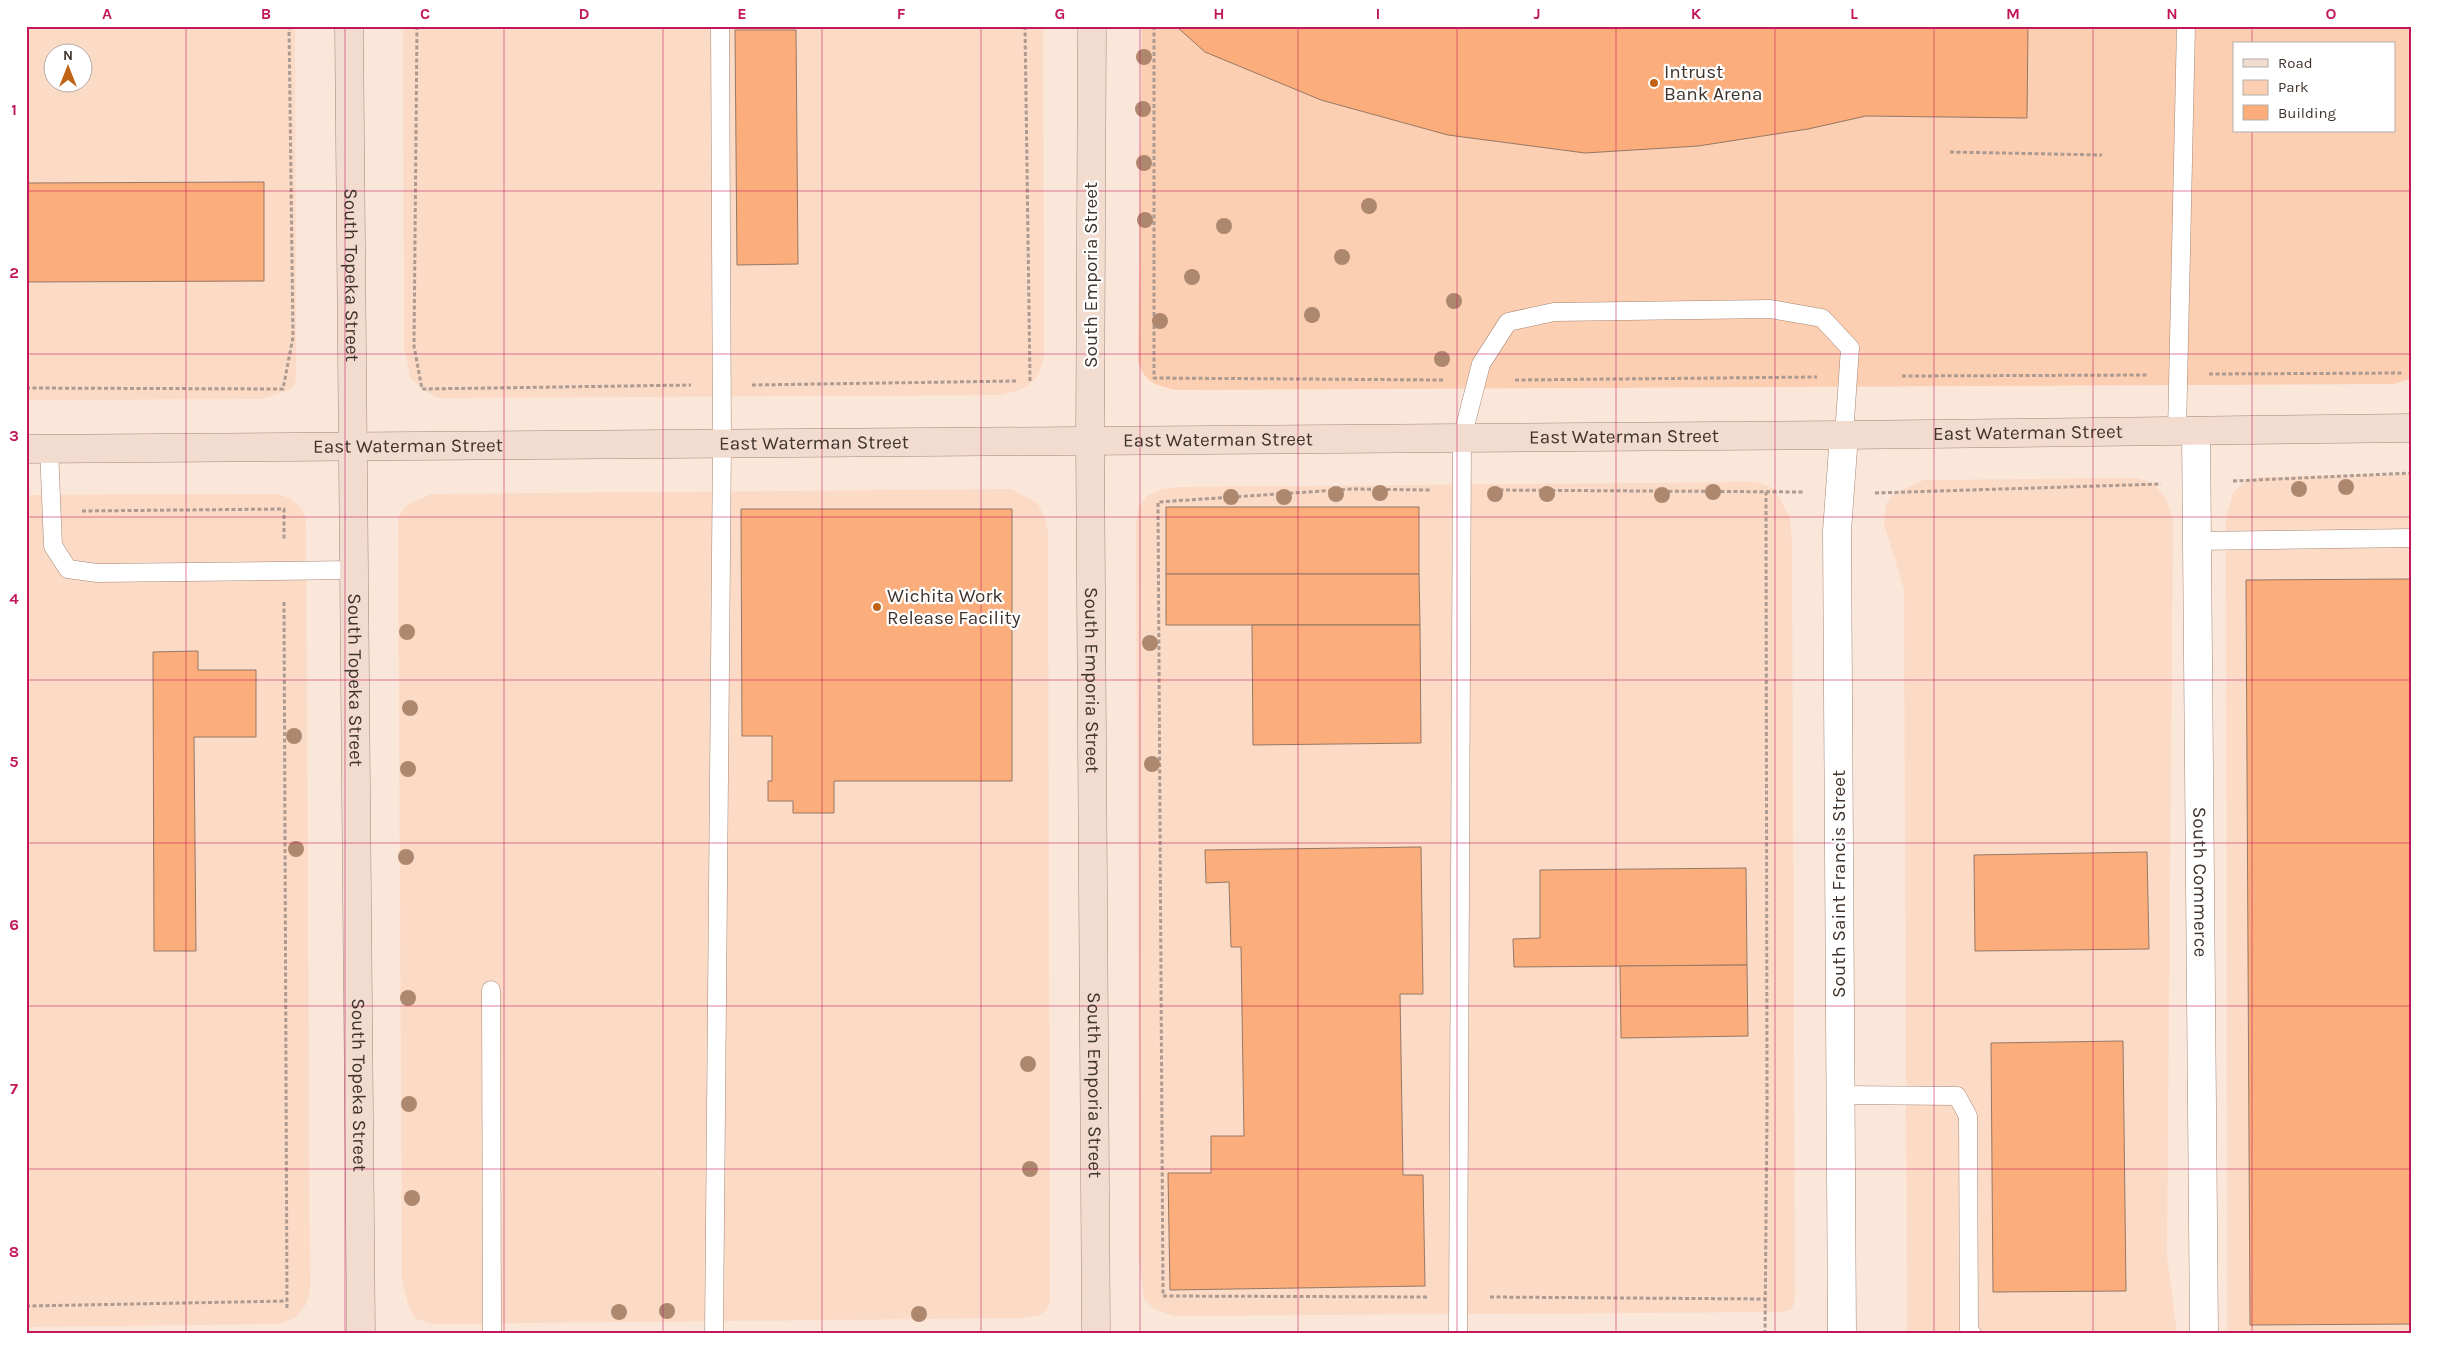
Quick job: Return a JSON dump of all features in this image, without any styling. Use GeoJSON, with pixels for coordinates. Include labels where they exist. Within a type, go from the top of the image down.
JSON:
{"type":"FeatureCollection","features":[{"type":"Feature","properties":{"kind":"street","name":"South Topeka Street"},"geometry":{"type":"LineString","coordinates":[[350,26],[353,570],[361,1334]]}},
{"type":"Feature","properties":{"kind":"street","name":"South Emporia Street"},"geometry":{"type":"LineString","coordinates":[[1092,26],[1090,441],[1096,1334]]}},
{"type":"Feature","properties":{"kind":"street","name":"East Waterman Street"},"geometry":{"type":"LineString","coordinates":[[38,448],[1844,435],[2412,428]]}},
{"type":"Feature","properties":{"kind":"street","name":"South Commerce"},"geometry":{"type":"LineString","coordinates":[[2187,431],[2197,482],[2204,1334]]}},
{"type":"Feature","properties":{"kind":"street","name":"South Saint Francis Street"},"geometry":{"type":"LineString","coordinates":[[1842,1334],[1837,531],[1844,435]]}},
{"type":"Feature","properties":{"kind":"lane"},"geometry":{"type":"LineString","coordinates":[[714,1334],[722,444],[720,26]]}},
{"type":"Feature","properties":{"kind":"lane"},"geometry":{"type":"LineString","coordinates":[[2186,26],[2187,431]]}},
{"type":"Feature","properties":{"kind":"lane"},"geometry":{"type":"LineString","coordinates":[[1458,1334],[1462,438],[1481,364],[1508,322],[1554,312],[1770,309],[1822,318],[1850,348],[1844,435]]}},
{"type":"Feature","properties":{"kind":"lane"},"geometry":{"type":"LineString","coordinates":[[38,448],[50,511],[53,546],[68,569],[97,573],[353,570]]}},
{"type":"Feature","properties":{"kind":"lane"},"geometry":{"type":"LineString","coordinates":[[2198,541],[2412,538]]}},
{"type":"Feature","properties":{"kind":"lane"},"geometry":{"type":"LineString","coordinates":[[491,990],[492,1334]]}},
{"type":"Feature","properties":{"kind":"lane"},"geometry":{"type":"LineString","coordinates":[[1840,1095],[1957,1096],[1968,1116],[1969,1329],[1972,1334]]}},
{"type":"Feature","properties":{"kind":"path"},"geometry":{"type":"LineString","coordinates":[[26,388],[283,389],[293,337],[289,26]]}},
{"type":"Feature","properties":{"kind":"path"},"geometry":{"type":"LineString","coordinates":[[417,26],[414,346],[422,389]]}},
{"type":"Feature","properties":{"kind":"path"},"geometry":{"type":"LineString","coordinates":[[1025,26],[1030,380]]}},
{"type":"Feature","properties":{"kind":"path"},"geometry":{"type":"LineString","coordinates":[[1154,26],[1154,378],[1443,380]]}},
{"type":"Feature","properties":{"kind":"path"},"geometry":{"type":"LineString","coordinates":[[1950,152],[2102,155]]}},
{"type":"Feature","properties":{"kind":"path"},"geometry":{"type":"LineString","coordinates":[[1515,380],[1820,377]]}},
{"type":"Feature","properties":{"kind":"path"},"geometry":{"type":"LineString","coordinates":[[1766,1299],[1163,1296],[1158,502],[1353,490],[1904,493],[2412,472]]}},
{"type":"Feature","properties":{"kind":"path"},"geometry":{"type":"LineString","coordinates":[[1765,1334],[1766,492]]}},
{"type":"Feature","properties":{"kind":"path"},"geometry":{"type":"LineString","coordinates":[[50,511],[284,509],[287,1309]]}},
{"type":"Feature","properties":{"kind":"path"},"geometry":{"type":"LineString","coordinates":[[26,1306],[287,1301]]}},
{"type":"Feature","properties":{"kind":"shaded area"},"geometry":{"type":"Polygon","coordinates":[[[26,26],[295,26],[295,385],[287,391],[262,399],[26,400],[26,26]]]}},
{"type":"Feature","properties":{"kind":"shaded area"},"geometry":{"type":"Polygon","coordinates":[[[403,26],[1043,26],[1044,356],[1039,374],[1029,385],[1017,391],[1000,395],[438,398],[422,389],[410,377],[404,346],[403,26]]]}},
{"type":"Feature","properties":{"kind":"shaded area"},"geometry":{"type":"Polygon","coordinates":[[[2412,474],[2412,1334],[2227,1334],[2226,518],[2233,493],[2245,481],[2262,477],[2412,474]]]}},
{"type":"Feature","properties":{"kind":"shaded area"},"geometry":{"type":"Polygon","coordinates":[[[2137,478],[2153,483],[2165,497],[2173,518],[2167,1256],[2177,1334],[1907,1334],[1904,590],[1884,523],[1886,504],[1893,494],[1924,480],[2137,478]]]}},
{"type":"Feature","properties":{"kind":"shaded area"},"geometry":{"type":"Polygon","coordinates":[[[1756,482],[1775,489],[1790,518],[1792,540],[1795,1298],[1792,1309],[1783,1312],[1174,1316],[1154,1309],[1144,1299],[1139,1258],[1136,525],[1138,508],[1147,496],[1162,489],[1180,487],[1756,482]]]}},
{"type":"Feature","properties":{"kind":"shaded area"},"geometry":{"type":"Polygon","coordinates":[[[1012,489],[1038,504],[1044,516],[1048,533],[1050,1298],[1047,1310],[1038,1316],[1022,1318],[432,1324],[417,1319],[409,1308],[402,1281],[398,517],[407,505],[432,494],[1012,489]]]}},
{"type":"Feature","properties":{"kind":"shaded area"},"geometry":{"type":"Polygon","coordinates":[[[278,494],[291,499],[301,508],[306,520],[310,1291],[305,1306],[295,1318],[279,1324],[26,1327],[26,495],[278,494]]]}},
{"type":"Feature","properties":{"kind":"green space"},"geometry":{"type":"Polygon","coordinates":[[[1142,26],[2412,26],[2412,378],[2394,384],[1176,390],[1152,382],[1138,361],[1142,26]]]}},
{"type":"Feature","properties":{"kind":"building","name":"Intrust Bank Arena"},"geometry":{"type":"Polygon","coordinates":[[[1176,26],[2028,26],[2027,118],[1866,116],[1808,129],[1698,146],[1585,153],[1448,135],[1321,100],[1205,52],[1176,26]]]}},
{"type":"Feature","properties":{"kind":"building"},"geometry":{"type":"Polygon","coordinates":[[[735,30],[796,30],[798,264],[737,265],[735,30]]]}},
{"type":"Feature","properties":{"kind":"building"},"geometry":{"type":"Polygon","coordinates":[[[264,182],[264,281],[26,282],[26,183],[264,182]]]}},
{"type":"Feature","properties":{"kind":"building"},"geometry":{"type":"Polygon","coordinates":[[[1166,507],[1419,507],[1419,574],[1166,574],[1166,507]]]}},
{"type":"Feature","properties":{"kind":"building","name":"Wichita Work Release Facility"},"geometry":{"type":"Polygon","coordinates":[[[741,509],[1012,509],[1012,781],[834,781],[834,813],[793,813],[793,801],[768,801],[768,781],[772,781],[772,736],[742,736],[741,509]]]}},
{"type":"Feature","properties":{"kind":"building"},"geometry":{"type":"Polygon","coordinates":[[[1166,574],[1419,574],[1420,625],[1166,625],[1166,574]]]}},
{"type":"Feature","properties":{"kind":"building"},"geometry":{"type":"Polygon","coordinates":[[[2412,579],[2412,1324],[2250,1325],[2246,580],[2412,579]]]}},
{"type":"Feature","properties":{"kind":"building"},"geometry":{"type":"Polygon","coordinates":[[[1252,625],[1420,625],[1421,743],[1253,745],[1252,625]]]}},
{"type":"Feature","properties":{"kind":"building"},"geometry":{"type":"Polygon","coordinates":[[[198,651],[198,670],[256,670],[256,737],[194,737],[196,951],[154,951],[153,652],[198,651]]]}},
{"type":"Feature","properties":{"kind":"building"},"geometry":{"type":"Polygon","coordinates":[[[1421,847],[1423,994],[1400,994],[1403,1175],[1423,1175],[1425,1286],[1170,1290],[1168,1173],[1211,1173],[1211,1136],[1244,1136],[1241,947],[1231,947],[1229,882],[1206,883],[1205,850],[1421,847]]]}},
{"type":"Feature","properties":{"kind":"building"},"geometry":{"type":"Polygon","coordinates":[[[2147,852],[2149,949],[1975,951],[1974,855],[2147,852]]]}},
{"type":"Feature","properties":{"kind":"building"},"geometry":{"type":"Polygon","coordinates":[[[1746,868],[1747,965],[1514,967],[1513,939],[1540,938],[1540,870],[1746,868]]]}},
{"type":"Feature","properties":{"kind":"building"},"geometry":{"type":"Polygon","coordinates":[[[1747,965],[1748,1036],[1621,1038],[1620,966],[1747,965]]]}},
{"type":"Feature","properties":{"kind":"building"},"geometry":{"type":"Polygon","coordinates":[[[2123,1041],[2126,1291],[1993,1292],[1991,1043],[2123,1041]]]}},
{"type":"Feature","properties":{"kind":"place","name":"Intrust Bank Arena"},"geometry":{"type":"Point","coordinates":[1654,83]}},
{"type":"Feature","properties":{"kind":"place","name":"Wichita Work Release Facility"},"geometry":{"type":"Point","coordinates":[877,607]}}]}
